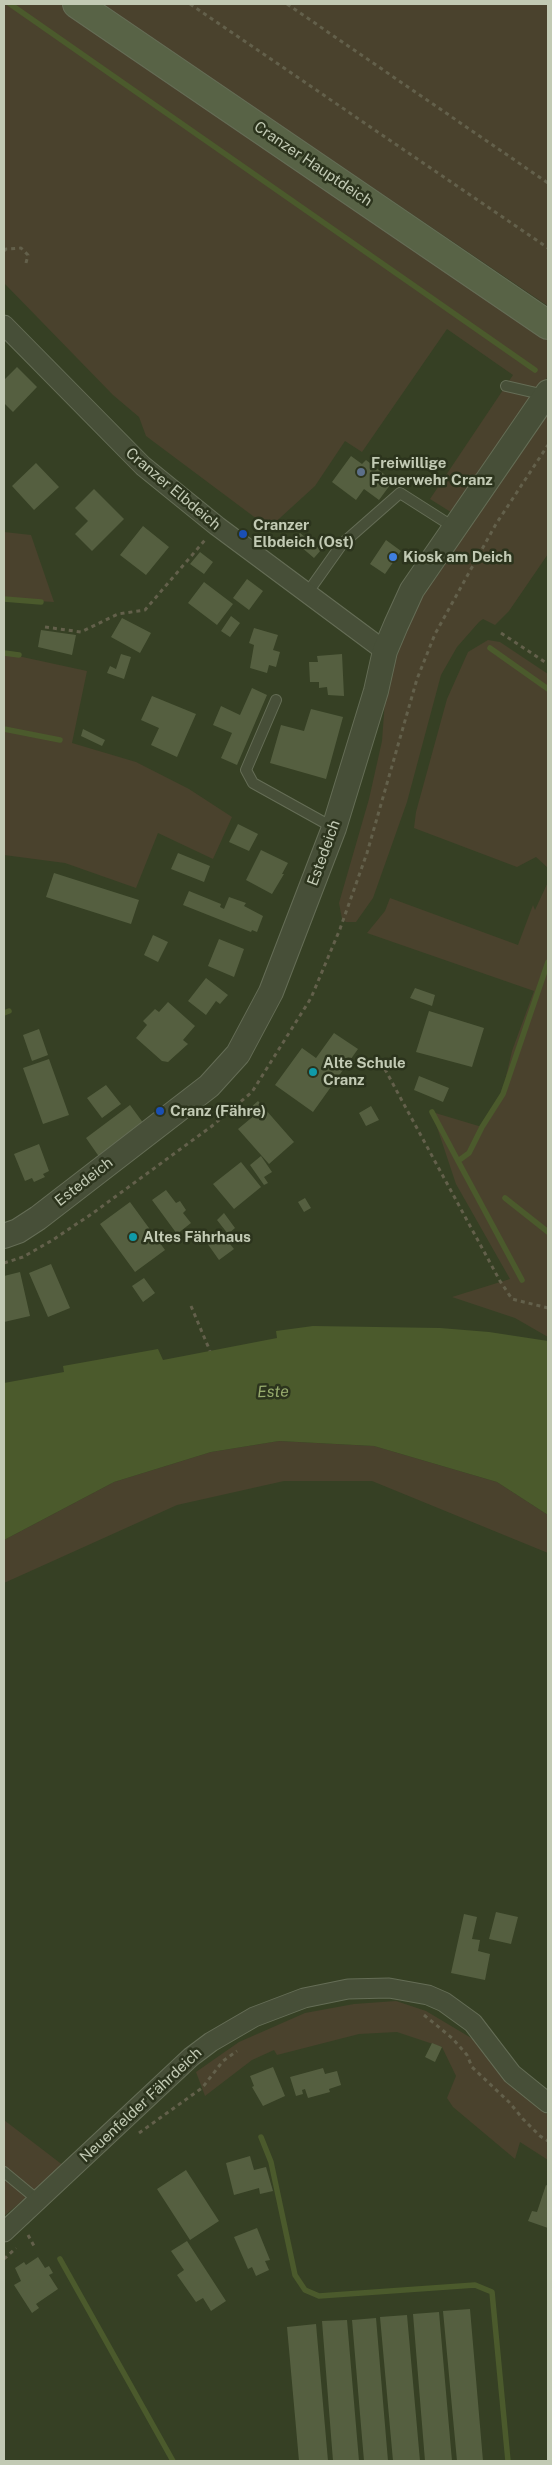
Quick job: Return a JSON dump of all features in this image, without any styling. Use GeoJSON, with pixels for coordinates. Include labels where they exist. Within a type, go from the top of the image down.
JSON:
{"type":"FeatureCollection","features":[{"type":"Feature","properties":{"kind":"main road","name":"Cranzer Hauptdeich"},"geometry":{"type":"LineString","coordinates":[[78,4],[548,325]]}},
{"type":"Feature","properties":{"kind":"street","name":"Cranzer Elbdeich"},"geometry":{"type":"LineString","coordinates":[[4,325],[143,466],[217,526],[385,651]]}},
{"type":"Feature","properties":{"kind":"street","name":"Estedeich"},"geometry":{"type":"LineString","coordinates":[[4,1236],[18,1231],[38,1218],[209,1086],[238,1054],[271,992],[334,828],[376,691],[385,651],[412,590],[547,394]]}},
{"type":"Feature","properties":{"kind":"street","name":"Neuenfelder Fährdeich"},"geometry":{"type":"LineString","coordinates":[[4,2232],[174,2072],[210,2042],[254,2017],[304,1998],[328,1992],[389,1988],[421,1993],[444,2002],[473,2023],[512,2074],[548,2103]]}},
{"type":"Feature","properties":{"kind":"lane"},"geometry":{"type":"LineString","coordinates":[[506,386],[547,394]]}},
{"type":"Feature","properties":{"kind":"lane"},"geometry":{"type":"LineString","coordinates":[[308,592],[342,544],[400,493],[456,528]]}},
{"type":"Feature","properties":{"kind":"lane"},"geometry":{"type":"LineString","coordinates":[[276,700],[246,770],[253,783],[334,828]]}},
{"type":"Feature","properties":{"kind":"lane"},"geometry":{"type":"LineString","coordinates":[[4,2172],[39,2201]]}},
{"type":"Feature","properties":{"kind":"path"},"geometry":{"type":"LineString","coordinates":[[190,4],[548,248]]}},
{"type":"Feature","properties":{"kind":"path"},"geometry":{"type":"LineString","coordinates":[[287,4],[548,183]]}},
{"type":"Feature","properties":{"kind":"path"},"geometry":{"type":"LineString","coordinates":[[4,251],[6,249],[20,248],[28,255],[26,263]]}},
{"type":"Feature","properties":{"kind":"path"},"geometry":{"type":"LineString","coordinates":[[4,1263],[23,1257],[51,1241],[86,1217],[212,1126],[252,1092],[311,998],[340,929],[367,853],[417,678],[435,634],[496,524],[548,445]]}},
{"type":"Feature","properties":{"kind":"path"},"geometry":{"type":"LineString","coordinates":[[45,627],[81,632],[118,614],[144,610],[217,526]]}},
{"type":"Feature","properties":{"kind":"path"},"geometry":{"type":"LineString","coordinates":[[501,633],[548,664]]}},
{"type":"Feature","properties":{"kind":"path"},"geometry":{"type":"LineString","coordinates":[[380,1062],[512,1299],[548,1308]]}},
{"type":"Feature","properties":{"kind":"path"},"geometry":{"type":"LineString","coordinates":[[191,1306],[210,1351]]}},
{"type":"Feature","properties":{"kind":"path"},"geometry":{"type":"LineString","coordinates":[[415,2012],[423,2015],[452,2038],[468,2055],[472,2067],[509,2102],[534,2130],[548,2141]]}},
{"type":"Feature","properties":{"kind":"path"},"geometry":{"type":"LineString","coordinates":[[134,2136],[202,2088],[223,2061],[244,2047]]}},
{"type":"Feature","properties":{"kind":"path"},"geometry":{"type":"LineString","coordinates":[[28,2235],[34,2246]]}},
{"type":"Feature","properties":{"kind":"shaded area"},"geometry":{"type":"Polygon","coordinates":[[[4,4],[60,4],[545,336],[548,343],[548,376],[454,514],[430,499],[513,375],[447,329],[362,452],[345,441],[315,486],[269,528],[146,436],[139,417],[113,395],[4,283],[4,4]]]}},
{"type":"Feature","properties":{"kind":"shaded area"},"geometry":{"type":"Polygon","coordinates":[[[101,4],[548,4],[548,306],[101,4]]]}},
{"type":"Feature","properties":{"kind":"shaded area"},"geometry":{"type":"Polygon","coordinates":[[[548,414],[548,554],[509,611],[495,625],[483,619],[479,622],[457,647],[441,675],[407,802],[373,898],[356,922],[346,922],[342,919],[339,903],[369,799],[382,741],[386,686],[400,643],[418,603],[548,414]]]}},
{"type":"Feature","properties":{"kind":"shaded area"},"geometry":{"type":"Polygon","coordinates":[[[4,532],[31,535],[54,602],[4,599],[4,532]]]}},
{"type":"Feature","properties":{"kind":"shaded area"},"geometry":{"type":"Polygon","coordinates":[[[488,640],[500,642],[548,674],[548,868],[536,857],[517,867],[414,828],[416,812],[447,699],[468,652],[488,640]]]}},
{"type":"Feature","properties":{"kind":"shaded area"},"geometry":{"type":"Polygon","coordinates":[[[4,653],[87,671],[72,743],[136,762],[189,789],[232,817],[213,859],[158,833],[136,888],[65,863],[4,855],[4,653]]]}},
{"type":"Feature","properties":{"kind":"shaded area"},"geometry":{"type":"Polygon","coordinates":[[[548,882],[548,1337],[515,1318],[452,1297],[510,1279],[456,1184],[432,1112],[482,1127],[501,1098],[512,1051],[534,991],[367,933],[385,911],[390,898],[518,945],[533,905],[535,910],[548,882]]]}},
{"type":"Feature","properties":{"kind":"shaded area"},"geometry":{"type":"Polygon","coordinates":[[[279,1441],[374,1446],[497,1482],[548,1515],[548,1553],[372,1481],[284,1481],[177,1505],[4,1583],[4,1540],[114,1482],[211,1452],[279,1441]]]}},
{"type":"Feature","properties":{"kind":"shaded area"},"geometry":{"type":"Polygon","coordinates":[[[396,2001],[426,2011],[478,2042],[516,2090],[548,2115],[548,2160],[520,2142],[515,2159],[453,2107],[447,2098],[456,2076],[442,2047],[397,2032],[359,2034],[277,2055],[274,2050],[252,2060],[205,2096],[196,2072],[239,2042],[305,2013],[354,2004],[396,2001]]]}},
{"type":"Feature","properties":{"kind":"shaded area"},"geometry":{"type":"Polygon","coordinates":[[[4,2120],[64,2166],[4,2216],[4,2120]]]}},
{"type":"Feature","properties":{"kind":"water","name":"Este"},"geometry":{"type":"Polygon","coordinates":[[[313,1326],[440,1328],[489,1332],[548,1341],[548,1515],[497,1482],[374,1446],[279,1441],[211,1452],[114,1482],[4,1540],[4,1383],[64,1372],[63,1366],[158,1349],[163,1360],[277,1338],[276,1331],[313,1326]]]}},
{"type":"Feature","properties":{"kind":"building"},"geometry":{"type":"Polygon","coordinates":[[[17,367],[37,387],[13,412],[4,403],[4,380],[17,367]]]}},
{"type":"Feature","properties":{"kind":"building","name":"Freiwillige Feuerwehr Cranz"},"geometry":{"type":"Polygon","coordinates":[[[351,456],[362,464],[366,460],[393,481],[379,500],[364,489],[356,500],[332,482],[351,456]]]}},
{"type":"Feature","properties":{"kind":"building"},"geometry":{"type":"Polygon","coordinates":[[[36,463],[59,487],[34,510],[12,486],[36,463]]]}},
{"type":"Feature","properties":{"kind":"building"},"geometry":{"type":"Polygon","coordinates":[[[94,489],[124,519],[92,551],[75,534],[88,521],[75,508],[94,489]]]}},
{"type":"Feature","properties":{"kind":"building"},"geometry":{"type":"Polygon","coordinates":[[[143,526],[169,547],[146,575],[120,555],[143,526]]]}},
{"type":"Feature","properties":{"kind":"building"},"geometry":{"type":"Polygon","coordinates":[[[300,533],[321,550],[314,558],[294,541],[300,533]]]}},
{"type":"Feature","properties":{"kind":"building"},"geometry":{"type":"Polygon","coordinates":[[[386,540],[401,551],[385,574],[370,564],[386,540]]]}},
{"type":"Feature","properties":{"kind":"building"},"geometry":{"type":"Polygon","coordinates":[[[200,552],[213,562],[204,574],[190,564],[200,552]]]}},
{"type":"Feature","properties":{"kind":"building"},"geometry":{"type":"Polygon","coordinates":[[[247,579],[263,591],[249,610],[233,598],[247,579]]]}},
{"type":"Feature","properties":{"kind":"building"},"geometry":{"type":"Polygon","coordinates":[[[204,582],[233,604],[217,625],[188,603],[204,582]]]}},
{"type":"Feature","properties":{"kind":"building"},"geometry":{"type":"Polygon","coordinates":[[[231,616],[240,623],[230,637],[221,631],[231,616]]]}},
{"type":"Feature","properties":{"kind":"building"},"geometry":{"type":"Polygon","coordinates":[[[122,618],[151,633],[140,653],[111,637],[122,618]]]}},
{"type":"Feature","properties":{"kind":"building"},"geometry":{"type":"Polygon","coordinates":[[[254,628],[278,635],[273,650],[280,652],[276,667],[269,665],[267,673],[250,668],[254,645],[249,643],[254,628]]]}},
{"type":"Feature","properties":{"kind":"building"},"geometry":{"type":"Polygon","coordinates":[[[41,630],[76,635],[72,655],[38,647],[41,630]]]}},
{"type":"Feature","properties":{"kind":"building"},"geometry":{"type":"Polygon","coordinates":[[[121,654],[131,657],[124,679],[107,673],[110,666],[116,669],[121,654]]]}},
{"type":"Feature","properties":{"kind":"building"},"geometry":{"type":"Polygon","coordinates":[[[342,654],[344,696],[328,695],[327,687],[319,688],[319,682],[310,682],[309,662],[318,662],[317,656],[342,654]]]}},
{"type":"Feature","properties":{"kind":"building"},"geometry":{"type":"Polygon","coordinates":[[[252,688],[267,695],[237,765],[221,758],[232,733],[213,725],[221,706],[240,715],[252,688]]]}},
{"type":"Feature","properties":{"kind":"building"},"geometry":{"type":"Polygon","coordinates":[[[152,696],[196,714],[177,757],[151,745],[159,728],[141,720],[152,696]]]}},
{"type":"Feature","properties":{"kind":"building"},"geometry":{"type":"Polygon","coordinates":[[[311,709],[343,717],[326,779],[270,763],[281,725],[304,731],[311,709]]]}},
{"type":"Feature","properties":{"kind":"building"},"geometry":{"type":"Polygon","coordinates":[[[83,729],[105,740],[102,746],[81,736],[83,729]]]}},
{"type":"Feature","properties":{"kind":"building"},"geometry":{"type":"Polygon","coordinates":[[[238,824],[258,834],[249,851],[229,842],[238,824]]]}},
{"type":"Feature","properties":{"kind":"building"},"geometry":{"type":"Polygon","coordinates":[[[261,850],[288,863],[272,894],[246,880],[261,850]]]}},
{"type":"Feature","properties":{"kind":"building"},"geometry":{"type":"Polygon","coordinates":[[[178,853],[210,866],[204,882],[171,869],[178,853]]]}},
{"type":"Feature","properties":{"kind":"building"},"geometry":{"type":"Polygon","coordinates":[[[54,873],[139,900],[131,924],[46,897],[54,873]]]}},
{"type":"Feature","properties":{"kind":"building"},"geometry":{"type":"Polygon","coordinates":[[[189,891],[221,904],[220,907],[224,909],[229,897],[246,903],[244,906],[263,916],[257,932],[252,930],[251,932],[183,905],[189,891]]]}},
{"type":"Feature","properties":{"kind":"building"},"geometry":{"type":"Polygon","coordinates":[[[153,935],[168,942],[158,962],[144,955],[153,935]]]}},
{"type":"Feature","properties":{"kind":"building"},"geometry":{"type":"Polygon","coordinates":[[[219,939],[244,949],[234,977],[208,966],[219,939]]]}},
{"type":"Feature","properties":{"kind":"building"},"geometry":{"type":"Polygon","coordinates":[[[206,978],[228,995],[220,1004],[216,1001],[206,1015],[188,1001],[206,978]]]}},
{"type":"Feature","properties":{"kind":"building"},"geometry":{"type":"Polygon","coordinates":[[[415,988],[435,995],[432,1006],[410,998],[415,988]]]}},
{"type":"Feature","properties":{"kind":"building"},"geometry":{"type":"Polygon","coordinates":[[[168,1002],[195,1026],[183,1040],[188,1044],[168,1062],[162,1061],[136,1038],[147,1025],[143,1021],[155,1009],[159,1012],[168,1002]]]}},
{"type":"Feature","properties":{"kind":"building"},"geometry":{"type":"Polygon","coordinates":[[[429,1011],[484,1028],[472,1067],[416,1052],[429,1011]]]}},
{"type":"Feature","properties":{"kind":"building"},"geometry":{"type":"Polygon","coordinates":[[[39,1029],[48,1055],[32,1061],[23,1035],[39,1029]]]}},
{"type":"Feature","properties":{"kind":"building","name":"Alte Schule Cranz"},"geometry":{"type":"Polygon","coordinates":[[[334,1033],[358,1049],[313,1112],[275,1085],[302,1048],[316,1058],[334,1033]]]}},
{"type":"Feature","properties":{"kind":"building"},"geometry":{"type":"Polygon","coordinates":[[[49,1059],[69,1115],[43,1124],[23,1068],[49,1059]]]}},
{"type":"Feature","properties":{"kind":"building"},"geometry":{"type":"Polygon","coordinates":[[[419,1076],[449,1088],[443,1102],[414,1090],[419,1076]]]}},
{"type":"Feature","properties":{"kind":"building"},"geometry":{"type":"Polygon","coordinates":[[[106,1085],[121,1104],[102,1118],[87,1098],[106,1085]]]}},
{"type":"Feature","properties":{"kind":"building"},"geometry":{"type":"Polygon","coordinates":[[[258,1101],[294,1142],[269,1164],[238,1129],[256,1114],[250,1108],[258,1101]]]}},
{"type":"Feature","properties":{"kind":"building"},"geometry":{"type":"Polygon","coordinates":[[[130,1105],[144,1124],[100,1158],[86,1138],[130,1105]]]}},
{"type":"Feature","properties":{"kind":"building"},"geometry":{"type":"Polygon","coordinates":[[[371,1106],[379,1120],[366,1126],[359,1113],[371,1106]]]}},
{"type":"Feature","properties":{"kind":"building"},"geometry":{"type":"Polygon","coordinates":[[[39,1144],[49,1171],[43,1174],[45,1177],[34,1182],[32,1178],[25,1181],[14,1154],[39,1144]]]}},
{"type":"Feature","properties":{"kind":"building"},"geometry":{"type":"Polygon","coordinates":[[[261,1156],[272,1172],[264,1177],[268,1183],[264,1185],[250,1165],[261,1156]]]}},
{"type":"Feature","properties":{"kind":"building"},"geometry":{"type":"Polygon","coordinates":[[[241,1162],[261,1187],[234,1209],[213,1184],[241,1162]]]}},
{"type":"Feature","properties":{"kind":"building"},"geometry":{"type":"Polygon","coordinates":[[[166,1190],[176,1203],[180,1201],[186,1210],[183,1213],[191,1223],[177,1234],[152,1200],[166,1190]]]}},
{"type":"Feature","properties":{"kind":"building"},"geometry":{"type":"Polygon","coordinates":[[[305,1198],[311,1208],[304,1212],[298,1202],[305,1198]]]}},
{"type":"Feature","properties":{"kind":"building","name":"Altes Fährhaus"},"geometry":{"type":"Polygon","coordinates":[[[130,1202],[165,1250],[135,1272],[100,1224],[130,1202]]]}},
{"type":"Feature","properties":{"kind":"building"},"geometry":{"type":"Polygon","coordinates":[[[224,1213],[235,1228],[228,1234],[217,1220],[224,1213]]]}},
{"type":"Feature","properties":{"kind":"building"},"geometry":{"type":"Polygon","coordinates":[[[221,1233],[234,1249],[219,1260],[207,1243],[221,1233]]]}},
{"type":"Feature","properties":{"kind":"building"},"geometry":{"type":"Polygon","coordinates":[[[51,1264],[70,1308],[48,1317],[29,1273],[51,1264]]]}},
{"type":"Feature","properties":{"kind":"building"},"geometry":{"type":"Polygon","coordinates":[[[20,1272],[30,1316],[4,1322],[4,1276],[20,1272]]]}},
{"type":"Feature","properties":{"kind":"building"},"geometry":{"type":"Polygon","coordinates":[[[144,1278],[155,1293],[143,1302],[132,1286],[144,1278]]]}},
{"type":"Feature","properties":{"kind":"building"},"geometry":{"type":"Polygon","coordinates":[[[496,1912],[518,1917],[511,1944],[489,1939],[496,1912]]]}},
{"type":"Feature","properties":{"kind":"building"},"geometry":{"type":"Polygon","coordinates":[[[464,1914],[477,1917],[472,1939],[480,1940],[478,1951],[490,1954],[485,1980],[451,1973],[464,1914]]]}},
{"type":"Feature","properties":{"kind":"building"},"geometry":{"type":"Polygon","coordinates":[[[432,2043],[442,2047],[435,2062],[425,2057],[432,2043]]]}},
{"type":"Feature","properties":{"kind":"building"},"geometry":{"type":"Polygon","coordinates":[[[273,2067],[285,2096],[263,2106],[252,2087],[254,2086],[250,2076],[273,2067]]]}},
{"type":"Feature","properties":{"kind":"building"},"geometry":{"type":"Polygon","coordinates":[[[323,2068],[325,2074],[337,2071],[341,2085],[329,2089],[330,2092],[308,2098],[305,2089],[302,2090],[303,2094],[296,2096],[290,2077],[323,2068]]]}},
{"type":"Feature","properties":{"kind":"building"},"geometry":{"type":"Polygon","coordinates":[[[250,2156],[254,2170],[266,2167],[273,2191],[260,2194],[259,2188],[234,2195],[226,2163],[250,2156]]]}},
{"type":"Feature","properties":{"kind":"building"},"geometry":{"type":"Polygon","coordinates":[[[186,2170],[219,2221],[190,2240],[157,2189],[186,2170]]]}},
{"type":"Feature","properties":{"kind":"building"},"geometry":{"type":"Polygon","coordinates":[[[546,2185],[548,2186],[548,2228],[528,2221],[532,2211],[537,2212],[546,2185]]]}},
{"type":"Feature","properties":{"kind":"building"},"geometry":{"type":"Polygon","coordinates":[[[257,2228],[270,2260],[265,2261],[269,2270],[256,2276],[252,2267],[248,2269],[234,2237],[257,2228]]]}},
{"type":"Feature","properties":{"kind":"building"},"geometry":{"type":"Polygon","coordinates":[[[187,2241],[226,2301],[211,2311],[203,2298],[196,2302],[177,2275],[184,2270],[171,2251],[187,2241]]]}},
{"type":"Feature","properties":{"kind":"building"},"geometry":{"type":"Polygon","coordinates":[[[38,2257],[45,2268],[49,2266],[53,2273],[49,2275],[58,2289],[36,2304],[39,2308],[32,2313],[14,2285],[21,2281],[15,2268],[24,2262],[26,2265],[38,2257]]]}},
{"type":"Feature","properties":{"kind":"building"},"geometry":{"type":"Polygon","coordinates":[[[470,2309],[483,2461],[457,2461],[443,2311],[470,2309]]]}},
{"type":"Feature","properties":{"kind":"building"},"geometry":{"type":"Polygon","coordinates":[[[439,2312],[452,2461],[425,2461],[413,2314],[439,2312]]]}},
{"type":"Feature","properties":{"kind":"building"},"geometry":{"type":"Polygon","coordinates":[[[407,2315],[420,2461],[393,2461],[380,2317],[407,2315]]]}},
{"type":"Feature","properties":{"kind":"building"},"geometry":{"type":"Polygon","coordinates":[[[376,2318],[388,2461],[364,2461],[352,2320],[376,2318]]]}},
{"type":"Feature","properties":{"kind":"building"},"geometry":{"type":"Polygon","coordinates":[[[347,2320],[359,2461],[333,2461],[322,2321],[347,2320]]]}},
{"type":"Feature","properties":{"kind":"building"},"geometry":{"type":"Polygon","coordinates":[[[316,2324],[328,2461],[299,2461],[287,2327],[316,2324]]]}},
{"type":"Feature","properties":{"kind":"waterway"},"geometry":{"type":"LineString","coordinates":[[10,4],[535,370]]}},
{"type":"Feature","properties":{"kind":"waterway"},"geometry":{"type":"LineString","coordinates":[[4,599],[41,602]]}},
{"type":"Feature","properties":{"kind":"waterway"},"geometry":{"type":"LineString","coordinates":[[490,648],[548,689]]}},
{"type":"Feature","properties":{"kind":"waterway"},"geometry":{"type":"LineString","coordinates":[[4,653],[19,655]]}},
{"type":"Feature","properties":{"kind":"waterway"},"geometry":{"type":"LineString","coordinates":[[4,729],[60,740]]}},
{"type":"Feature","properties":{"kind":"waterway"},"geometry":{"type":"LineString","coordinates":[[522,1280],[458,1161],[469,1153],[482,1127],[503,1094],[548,962]]}},
{"type":"Feature","properties":{"kind":"waterway"},"geometry":{"type":"LineString","coordinates":[[4,1013],[9,1011]]}},
{"type":"Feature","properties":{"kind":"waterway"},"geometry":{"type":"LineString","coordinates":[[432,1112],[458,1161]]}},
{"type":"Feature","properties":{"kind":"waterway"},"geometry":{"type":"LineString","coordinates":[[505,1198],[548,1232]]}},
{"type":"Feature","properties":{"kind":"waterway"},"geometry":{"type":"LineString","coordinates":[[261,2137],[271,2162],[295,2275],[305,2290],[319,2296],[475,2285],[492,2292],[508,2461]]}},
{"type":"Feature","properties":{"kind":"waterway"},"geometry":{"type":"LineString","coordinates":[[60,2259],[173,2461]]}},
{"type":"Feature","properties":{"kind":"place","name":"Freiwillige Feuerwehr Cranz"},"geometry":{"type":"Point","coordinates":[361,472]}},
{"type":"Feature","properties":{"kind":"place","name":"Cranzer Elbdeich (Ost)"},"geometry":{"type":"Point","coordinates":[243,534]}},
{"type":"Feature","properties":{"kind":"place","name":"Kiosk am Deich"},"geometry":{"type":"Point","coordinates":[393,557]}},
{"type":"Feature","properties":{"kind":"place","name":"Alte Schule Cranz"},"geometry":{"type":"Point","coordinates":[313,1072]}},
{"type":"Feature","properties":{"kind":"place","name":"Cranz (Fähre)"},"geometry":{"type":"Point","coordinates":[160,1111]}},
{"type":"Feature","properties":{"kind":"place","name":"Altes Fährhaus"},"geometry":{"type":"Point","coordinates":[133,1237]}}]}
